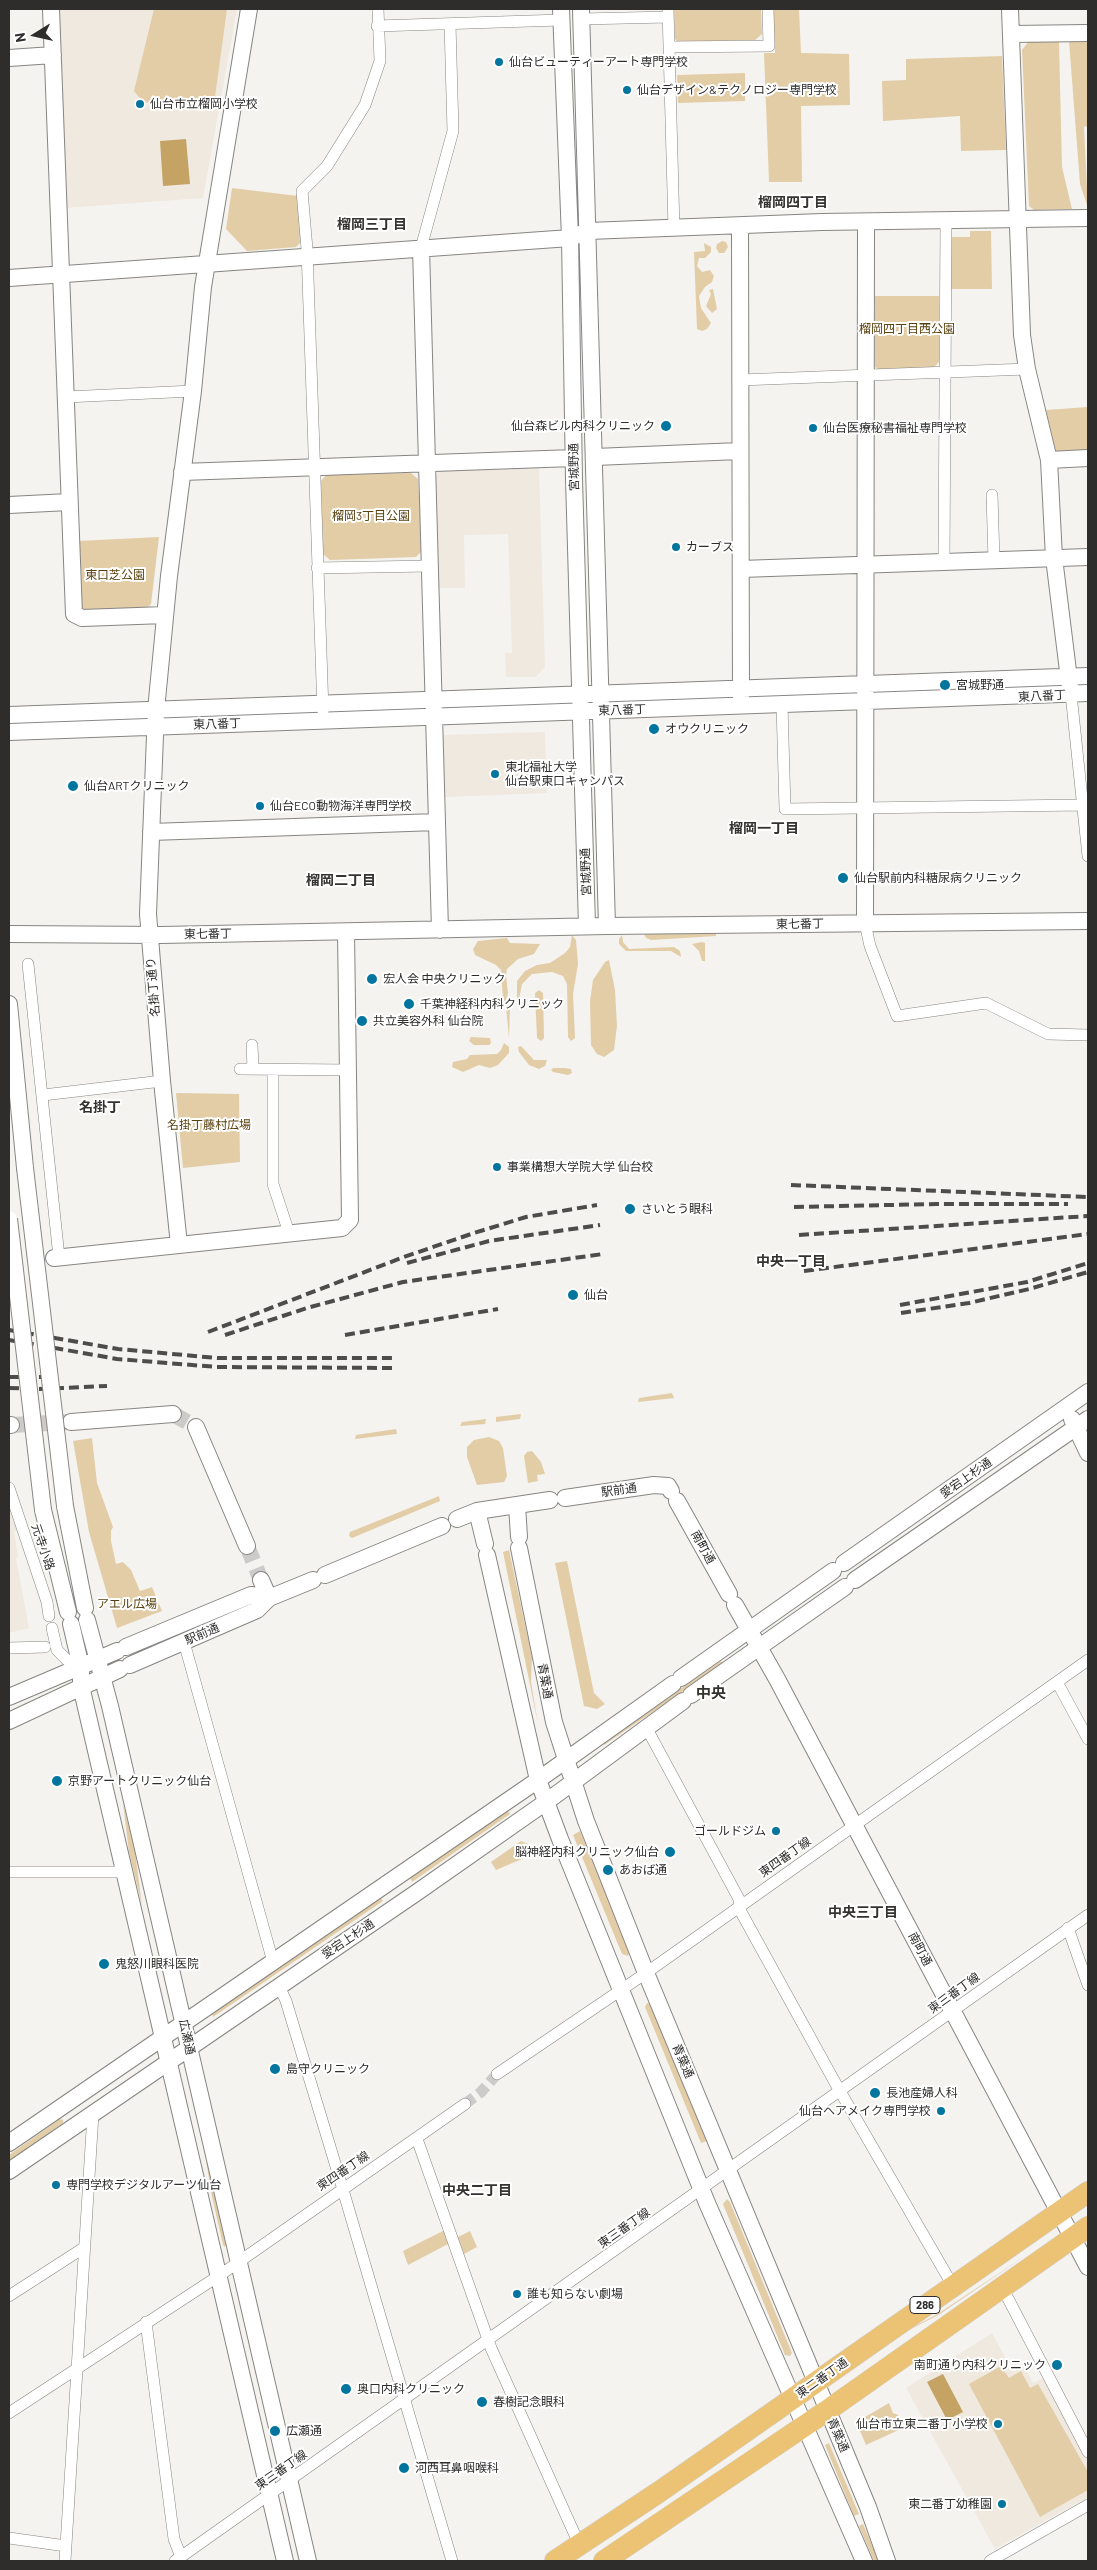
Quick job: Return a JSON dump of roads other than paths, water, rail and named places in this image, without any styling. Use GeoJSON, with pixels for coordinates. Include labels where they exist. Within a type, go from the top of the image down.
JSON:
{"type":"FeatureCollection","features":[{"type":"Feature","properties":{"kind":"highway","name":"東二番丁通"},"geometry":{"type":"LineString","coordinates":[[555,2561],[659,2492],[1088,2192]]}},
{"type":"Feature","properties":{"kind":"highway","name":"286"},"geometry":{"type":"LineString","coordinates":[[604,2561],[828,2410],[1080,2233]]}},
{"type":"Feature","properties":{"kind":"street"},"geometry":{"type":"LineString","coordinates":[[51,9],[74,614],[82,618],[165,615]]}},
{"type":"Feature","properties":{"kind":"street","name":"名掛丁通り"},"geometry":{"type":"LineString","coordinates":[[179,1245],[149,935],[155,727],[165,615],[193,392],[206,265],[249,9]]}},
{"type":"Feature","properties":{"kind":"street"},"geometry":{"type":"LineString","coordinates":[[323,712],[307,257],[302,191],[326,166],[365,105],[380,61],[377,26],[378,9]]}},
{"type":"Feature","properties":{"kind":"street"},"geometry":{"type":"LineString","coordinates":[[669,47],[769,46],[768,9]]}},
{"type":"Feature","properties":{"kind":"street"},"geometry":{"type":"LineString","coordinates":[[1010,9],[1022,335],[1027,369],[1049,460],[1054,558],[1088,856]]}},
{"type":"Feature","properties":{"kind":"street"},"geometry":{"type":"LineString","coordinates":[[582,14],[668,13],[674,229]]}},
{"type":"Feature","properties":{"kind":"street"},"geometry":{"type":"LineString","coordinates":[[377,26],[450,24],[561,14]]}},
{"type":"Feature","properties":{"kind":"street","name":"宮城野通"},"geometry":{"type":"LineString","coordinates":[[561,14],[570,238],[587,926]]}},
{"type":"Feature","properties":{"kind":"street","name":"宮城野通"},"geometry":{"type":"LineString","coordinates":[[582,14],[607,926]]}},
{"type":"Feature","properties":{"kind":"street"},"geometry":{"type":"LineString","coordinates":[[440,930],[421,248],[454,131],[450,24]]}},
{"type":"Feature","properties":{"kind":"street"},"geometry":{"type":"LineString","coordinates":[[1011,34],[1088,33]]}},
{"type":"Feature","properties":{"kind":"street"},"geometry":{"type":"LineString","coordinates":[[9,58],[53,56]]}},
{"type":"Feature","properties":{"kind":"street"},"geometry":{"type":"LineString","coordinates":[[9,278],[570,238],[588,231],[866,222],[1088,218]]}},
{"type":"Feature","properties":{"kind":"street"},"geometry":{"type":"LineString","coordinates":[[944,562],[946,221]]}},
{"type":"Feature","properties":{"kind":"street"},"geometry":{"type":"LineString","coordinates":[[866,222],[864,566],[865,922],[870,946],[897,1016],[986,1003],[1048,1034],[1088,1035]]}},
{"type":"Feature","properties":{"kind":"street"},"geometry":{"type":"LineString","coordinates":[[740,227],[742,706]]}},
{"type":"Feature","properties":{"kind":"street"},"geometry":{"type":"LineString","coordinates":[[740,380],[1027,369]]}},
{"type":"Feature","properties":{"kind":"street"},"geometry":{"type":"LineString","coordinates":[[66,397],[193,392]]}},
{"type":"Feature","properties":{"kind":"street"},"geometry":{"type":"LineString","coordinates":[[595,457],[740,451]]}},
{"type":"Feature","properties":{"kind":"street"},"geometry":{"type":"LineString","coordinates":[[182,472],[574,458]]}},
{"type":"Feature","properties":{"kind":"street"},"geometry":{"type":"LineString","coordinates":[[1049,460],[1088,458]]}},
{"type":"Feature","properties":{"kind":"street"},"geometry":{"type":"LineString","coordinates":[[992,495],[994,560]]}},
{"type":"Feature","properties":{"kind":"street"},"geometry":{"type":"LineString","coordinates":[[9,505],[69,502]]}},
{"type":"Feature","properties":{"kind":"street"},"geometry":{"type":"LineString","coordinates":[[741,569],[1088,557]]}},
{"type":"Feature","properties":{"kind":"street"},"geometry":{"type":"LineString","coordinates":[[317,568],[429,566]]}},
{"type":"Feature","properties":{"kind":"street","name":"東八番丁"},"geometry":{"type":"LineString","coordinates":[[9,732],[155,727],[323,712],[433,699],[1088,676]]}},
{"type":"Feature","properties":{"kind":"street","name":"東八番丁"},"geometry":{"type":"LineString","coordinates":[[9,715],[156,710],[323,712],[434,717],[600,710],[864,703],[1088,693]]}},
{"type":"Feature","properties":{"kind":"street"},"geometry":{"type":"LineString","coordinates":[[782,705],[785,808],[1083,805]]}},
{"type":"Feature","properties":{"kind":"street"},"geometry":{"type":"LineString","coordinates":[[151,832],[437,822]]}},
{"type":"Feature","properties":{"kind":"street","name":"東七番丁"},"geometry":{"type":"LineString","coordinates":[[9,934],[149,935],[587,926],[1088,921]]}},
{"type":"Feature","properties":{"kind":"street"},"geometry":{"type":"LineString","coordinates":[[28,964],[42,1095],[56,1258],[342,1228],[350,1220],[346,932]]}},
{"type":"Feature","properties":{"kind":"street","name":"広瀬通"},"geometry":{"type":"LineString","coordinates":[[9,1004],[25,1168],[66,1506],[86,1614],[184,2023],[308,2561]]}},
{"type":"Feature","properties":{"kind":"street"},"geometry":{"type":"LineString","coordinates":[[252,1045],[253,1068]]}},
{"type":"Feature","properties":{"kind":"street"},"geometry":{"type":"LineString","coordinates":[[240,1069],[253,1068],[273,1071],[348,1070]]}},
{"type":"Feature","properties":{"kind":"street"},"geometry":{"type":"LineString","coordinates":[[273,1071],[273,1184],[289,1233]]}},
{"type":"Feature","properties":{"kind":"street"},"geometry":{"type":"LineString","coordinates":[[42,1095],[162,1081]]}},
{"type":"Feature","properties":{"kind":"street","name":"広瀬通"},"geometry":{"type":"LineString","coordinates":[[9,1219],[43,1510],[82,1667],[81,1686],[220,2275],[285,2561]]}},
{"type":"Feature","properties":{"kind":"street","name":"愛宕上杉通"},"geometry":{"type":"LineString","coordinates":[[9,2144],[538,1780],[1088,1392]]}},
{"type":"Feature","properties":{"kind":"street"},"geometry":{"type":"LineString","coordinates":[[1067,1407],[1082,1423],[1088,1453]]}},
{"type":"Feature","properties":{"kind":"street"},"geometry":{"type":"LineString","coordinates":[[71,1422],[173,1414]]}},
{"type":"Feature","properties":{"kind":"street","name":"愛宕上杉通"},"geometry":{"type":"LineString","coordinates":[[9,2171],[546,1802],[759,1646],[1082,1423]]}},
{"type":"Feature","properties":{"kind":"street"},"geometry":{"type":"LineString","coordinates":[[196,1427],[247,1546]]}},
{"type":"Feature","properties":{"kind":"street","name":"駅前通"},"geometry":{"type":"LineString","coordinates":[[457,1519],[477,1511],[654,1485],[668,1486],[674,1496]]}},
{"type":"Feature","properties":{"kind":"street","name":"元寺小路"},"geometry":{"type":"LineString","coordinates":[[9,1488],[47,1602],[49,1616]]}},
{"type":"Feature","properties":{"kind":"street","name":"南町通"},"geometry":{"type":"LineString","coordinates":[[674,1496],[759,1646],[1059,2212],[1080,2233],[1088,2267]]}},
{"type":"Feature","properties":{"kind":"street","name":"青葉通"},"geometry":{"type":"LineString","coordinates":[[517,1505],[519,1542],[554,1722],[572,1782],[646,1973],[868,2507],[887,2561]]}},
{"type":"Feature","properties":{"kind":"street"},"geometry":{"type":"LineString","coordinates":[[477,1511],[538,1780],[546,1802],[702,2190],[864,2561]]}},
{"type":"Feature","properties":{"kind":"street","name":"駅前通"},"geometry":{"type":"LineString","coordinates":[[9,1720],[81,1686],[257,1610],[269,1598],[442,1526]]}},
{"type":"Feature","properties":{"kind":"street"},"geometry":{"type":"LineString","coordinates":[[261,1580],[269,1598]]}},
{"type":"Feature","properties":{"kind":"street","name":"駅前通"},"geometry":{"type":"LineString","coordinates":[[9,1697],[251,1595],[269,1598]]}},
{"type":"Feature","properties":{"kind":"street"},"geometry":{"type":"LineString","coordinates":[[52,1628],[51,1645],[62,1656],[82,1667]]}},
{"type":"Feature","properties":{"kind":"street"},"geometry":{"type":"LineString","coordinates":[[184,1642],[273,1962]]}},
{"type":"Feature","properties":{"kind":"street"},"geometry":{"type":"LineString","coordinates":[[9,1648],[51,1645]]}},
{"type":"Feature","properties":{"kind":"street","name":"東四番丁線"},"geometry":{"type":"LineString","coordinates":[[498,2074],[646,1973],[1088,1660]]}},
{"type":"Feature","properties":{"kind":"street"},"geometry":{"type":"LineString","coordinates":[[1058,1682],[1088,1738]]}},
{"type":"Feature","properties":{"kind":"street"},"geometry":{"type":"LineString","coordinates":[[646,1727],[733,1887],[741,1912],[840,2091],[953,2286]]}},
{"type":"Feature","properties":{"kind":"street"},"geometry":{"type":"LineString","coordinates":[[9,1872],[125,1872]]}},
{"type":"Feature","properties":{"kind":"street","name":"東三番丁線"},"geometry":{"type":"LineString","coordinates":[[178,2559],[1088,1915]]}},
{"type":"Feature","properties":{"kind":"street"},"geometry":{"type":"LineString","coordinates":[[1068,1928],[1088,1985]]}},
{"type":"Feature","properties":{"kind":"street"},"geometry":{"type":"LineString","coordinates":[[278,1986],[286,2001],[343,2188],[452,2561]]}},
{"type":"Feature","properties":{"kind":"street","name":"東四番丁線"},"geometry":{"type":"LineString","coordinates":[[220,2275],[465,2104]]}},
{"type":"Feature","properties":{"kind":"street"},"geometry":{"type":"LineString","coordinates":[[65,2561],[93,2114]]}},
{"type":"Feature","properties":{"kind":"street"},"geometry":{"type":"LineString","coordinates":[[417,2139],[488,2339],[579,2544]]}},
{"type":"Feature","properties":{"kind":"street"},"geometry":{"type":"LineString","coordinates":[[9,2296],[85,2246]]}},
{"type":"Feature","properties":{"kind":"street"},"geometry":{"type":"LineString","coordinates":[[9,2413],[220,2275]]}},
{"type":"Feature","properties":{"kind":"street"},"geometry":{"type":"LineString","coordinates":[[1002,2287],[1088,2452]]}},
{"type":"Feature","properties":{"kind":"street"},"geometry":{"type":"LineString","coordinates":[[146,2322],[178,2559]]}},
{"type":"Feature","properties":{"kind":"street"},"geometry":{"type":"LineString","coordinates":[[990,2561],[1088,2505]]}},
{"type":"Feature","properties":{"kind":"street"},"geometry":{"type":"LineString","coordinates":[[9,2538],[66,2546]]}},
{"type":"Feature","properties":{"kind":"tunnel"},"geometry":{"type":"LineString","coordinates":[[173,1414],[196,1427]]}},
{"type":"Feature","properties":{"kind":"tunnel"},"geometry":{"type":"LineString","coordinates":[[11,1425],[69,1422]]}},
{"type":"Feature","properties":{"kind":"tunnel"},"geometry":{"type":"LineString","coordinates":[[247,1546],[261,1580]]}},
{"type":"Feature","properties":{"kind":"tunnel"},"geometry":{"type":"LineString","coordinates":[[465,2104],[481,2092],[497,2074]]}},
{"type":"Feature","properties":{"kind":"railway"},"geometry":{"type":"LineString","coordinates":[[791,1185],[1088,1197]]}},
{"type":"Feature","properties":{"kind":"railway"},"geometry":{"type":"LineString","coordinates":[[794,1207],[1068,1204]]}},
{"type":"Feature","properties":{"kind":"railway"},"geometry":{"type":"LineString","coordinates":[[208,1332],[404,1257],[474,1233],[526,1217],[597,1205]]}},
{"type":"Feature","properties":{"kind":"railway"},"geometry":{"type":"LineString","coordinates":[[799,1235],[1088,1216]]}},
{"type":"Feature","properties":{"kind":"railway"},"geometry":{"type":"LineString","coordinates":[[407,1263],[489,1241],[600,1225]]}},
{"type":"Feature","properties":{"kind":"railway"},"geometry":{"type":"LineString","coordinates":[[804,1271],[1088,1234]]}},
{"type":"Feature","properties":{"kind":"railway"},"geometry":{"type":"LineString","coordinates":[[225,1335],[307,1308],[403,1282],[603,1254]]}},
{"type":"Feature","properties":{"kind":"railway"},"geometry":{"type":"LineString","coordinates":[[900,1305],[1027,1282],[1088,1263]]}},
{"type":"Feature","properties":{"kind":"railway"},"geometry":{"type":"LineString","coordinates":[[901,1313],[969,1303],[1029,1289],[1088,1272]]}},
{"type":"Feature","properties":{"kind":"railway"},"geometry":{"type":"LineString","coordinates":[[345,1335],[498,1309]]}},
{"type":"Feature","properties":{"kind":"railway"},"geometry":{"type":"LineString","coordinates":[[9,1330],[118,1349],[217,1358],[394,1358]]}},
{"type":"Feature","properties":{"kind":"railway"},"geometry":{"type":"LineString","coordinates":[[9,1340],[117,1359],[217,1367],[396,1368]]}},
{"type":"Feature","properties":{"kind":"railway"},"geometry":{"type":"LineString","coordinates":[[9,1377],[50,1377]]}},
{"type":"Feature","properties":{"kind":"railway"},"geometry":{"type":"LineString","coordinates":[[9,1388],[39,1389],[107,1386]]}},
{"type":"Feature","properties":{"kind":"place","name":"仙台ビューティーアート専門学校"},"geometry":{"type":"Point","coordinates":[499,62]}},
{"type":"Feature","properties":{"kind":"place","name":"仙台デザイン&テクノロジー専門学校"},"geometry":{"type":"Point","coordinates":[627,90]}},
{"type":"Feature","properties":{"kind":"place","name":"仙台市立榴岡小学校"},"geometry":{"type":"Point","coordinates":[140,104]}},
{"type":"Feature","properties":{"kind":"place","name":"仙台森ビル内科クリニック"},"geometry":{"type":"Point","coordinates":[666,426]}},
{"type":"Feature","properties":{"kind":"place","name":"仙台医療秘書福祉専門学校"},"geometry":{"type":"Point","coordinates":[813,428]}},
{"type":"Feature","properties":{"kind":"place","name":"カーブス"},"geometry":{"type":"Point","coordinates":[676,547]}},
{"type":"Feature","properties":{"kind":"place","name":"宮城野通"},"geometry":{"type":"Point","coordinates":[945,685]}},
{"type":"Feature","properties":{"kind":"place","name":"オウクリニック"},"geometry":{"type":"Point","coordinates":[654,729]}},
{"type":"Feature","properties":{"kind":"place","name":"東北福祉大学 仙台駅東口キャンパス"},"geometry":{"type":"Point","coordinates":[495,774]}},
{"type":"Feature","properties":{"kind":"place","name":"仙台ARTクリニック"},"geometry":{"type":"Point","coordinates":[73,786]}},
{"type":"Feature","properties":{"kind":"place","name":"仙台ECO動物海洋専門学校"},"geometry":{"type":"Point","coordinates":[260,806]}},
{"type":"Feature","properties":{"kind":"place","name":"仙台駅前内科糖尿病クリニック"},"geometry":{"type":"Point","coordinates":[843,878]}},
{"type":"Feature","properties":{"kind":"place","name":"宏人会 中央クリニック"},"geometry":{"type":"Point","coordinates":[372,979]}},
{"type":"Feature","properties":{"kind":"place","name":"千葉神経科内科クリニック"},"geometry":{"type":"Point","coordinates":[409,1004]}},
{"type":"Feature","properties":{"kind":"place","name":"共立美容外科 仙台院"},"geometry":{"type":"Point","coordinates":[362,1021]}},
{"type":"Feature","properties":{"kind":"place","name":"事業構想大学院大学 仙台校"},"geometry":{"type":"Point","coordinates":[497,1167]}},
{"type":"Feature","properties":{"kind":"place","name":"さいとう眼科"},"geometry":{"type":"Point","coordinates":[630,1209]}},
{"type":"Feature","properties":{"kind":"place","name":"仙台"},"geometry":{"type":"Point","coordinates":[573,1295]}},
{"type":"Feature","properties":{"kind":"place","name":"京野アートクリニック仙台"},"geometry":{"type":"Point","coordinates":[57,1781]}},
{"type":"Feature","properties":{"kind":"place","name":"ゴールドジム"},"geometry":{"type":"Point","coordinates":[776,1831]}},
{"type":"Feature","properties":{"kind":"place","name":"脳神経内科クリニック仙台"},"geometry":{"type":"Point","coordinates":[670,1852]}},
{"type":"Feature","properties":{"kind":"place","name":"あおば通"},"geometry":{"type":"Point","coordinates":[608,1870]}},
{"type":"Feature","properties":{"kind":"place","name":"鬼怒川眼科医院"},"geometry":{"type":"Point","coordinates":[104,1964]}},
{"type":"Feature","properties":{"kind":"place","name":"島守クリニック"},"geometry":{"type":"Point","coordinates":[275,2069]}},
{"type":"Feature","properties":{"kind":"place","name":"長池産婦人科"},"geometry":{"type":"Point","coordinates":[875,2093]}},
{"type":"Feature","properties":{"kind":"place","name":"仙台ヘアメイク専門学校"},"geometry":{"type":"Point","coordinates":[941,2111]}},
{"type":"Feature","properties":{"kind":"place","name":"専門学校デジタルアーツ仙台"},"geometry":{"type":"Point","coordinates":[56,2185]}},
{"type":"Feature","properties":{"kind":"place","name":"誰も知らない劇場"},"geometry":{"type":"Point","coordinates":[517,2294]}},
{"type":"Feature","properties":{"kind":"place","name":"南町通り内科クリニック"},"geometry":{"type":"Point","coordinates":[1057,2365]}},
{"type":"Feature","properties":{"kind":"place","name":"奥口内科クリニック"},"geometry":{"type":"Point","coordinates":[346,2389]}},
{"type":"Feature","properties":{"kind":"place","name":"春樹記念眼科"},"geometry":{"type":"Point","coordinates":[482,2402]}},
{"type":"Feature","properties":{"kind":"place","name":"仙台市立東二番丁小学校"},"geometry":{"type":"Point","coordinates":[998,2424]}},
{"type":"Feature","properties":{"kind":"place","name":"広瀬通"},"geometry":{"type":"Point","coordinates":[275,2431]}},
{"type":"Feature","properties":{"kind":"place","name":"河西耳鼻咽喉科"},"geometry":{"type":"Point","coordinates":[404,2468]}},
{"type":"Feature","properties":{"kind":"place","name":"東二番丁幼稚園"},"geometry":{"type":"Point","coordinates":[1002,2504]}},
{"type":"Feature","properties":{"kind":"district","name":"榴岡四丁目"},"geometry":{"type":"Point","coordinates":[793,202]}},
{"type":"Feature","properties":{"kind":"district","name":"榴岡三丁目"},"geometry":{"type":"Point","coordinates":[372,224]}},
{"type":"Feature","properties":{"kind":"district","name":"榴岡一丁目"},"geometry":{"type":"Point","coordinates":[764,828]}},
{"type":"Feature","properties":{"kind":"district","name":"榴岡二丁目"},"geometry":{"type":"Point","coordinates":[341,880]}},
{"type":"Feature","properties":{"kind":"district","name":"名掛丁"},"geometry":{"type":"Point","coordinates":[100,1107]}},
{"type":"Feature","properties":{"kind":"district","name":"中央一丁目"},"geometry":{"type":"Point","coordinates":[791,1261]}},
{"type":"Feature","properties":{"kind":"district","name":"中央"},"geometry":{"type":"Point","coordinates":[711,1693]}},
{"type":"Feature","properties":{"kind":"district","name":"中央三丁目"},"geometry":{"type":"Point","coordinates":[863,1912]}},
{"type":"Feature","properties":{"kind":"district","name":"中央二丁目"},"geometry":{"type":"Point","coordinates":[477,2190]}},
{"type":"Feature","properties":{"kind":"park label","name":"榴岡四丁目西公園"},"geometry":{"type":"Point","coordinates":[907,329]}},
{"type":"Feature","properties":{"kind":"park label","name":"榴岡3丁目公園"},"geometry":{"type":"Point","coordinates":[371,516]}},
{"type":"Feature","properties":{"kind":"park label","name":"東口芝公園"},"geometry":{"type":"Point","coordinates":[115,575]}},
{"type":"Feature","properties":{"kind":"park label","name":"名掛丁藤村広場"},"geometry":{"type":"Point","coordinates":[209,1125]}},
{"type":"Feature","properties":{"kind":"park label","name":"アエル広場"},"geometry":{"type":"Point","coordinates":[127,1604]}}]}
